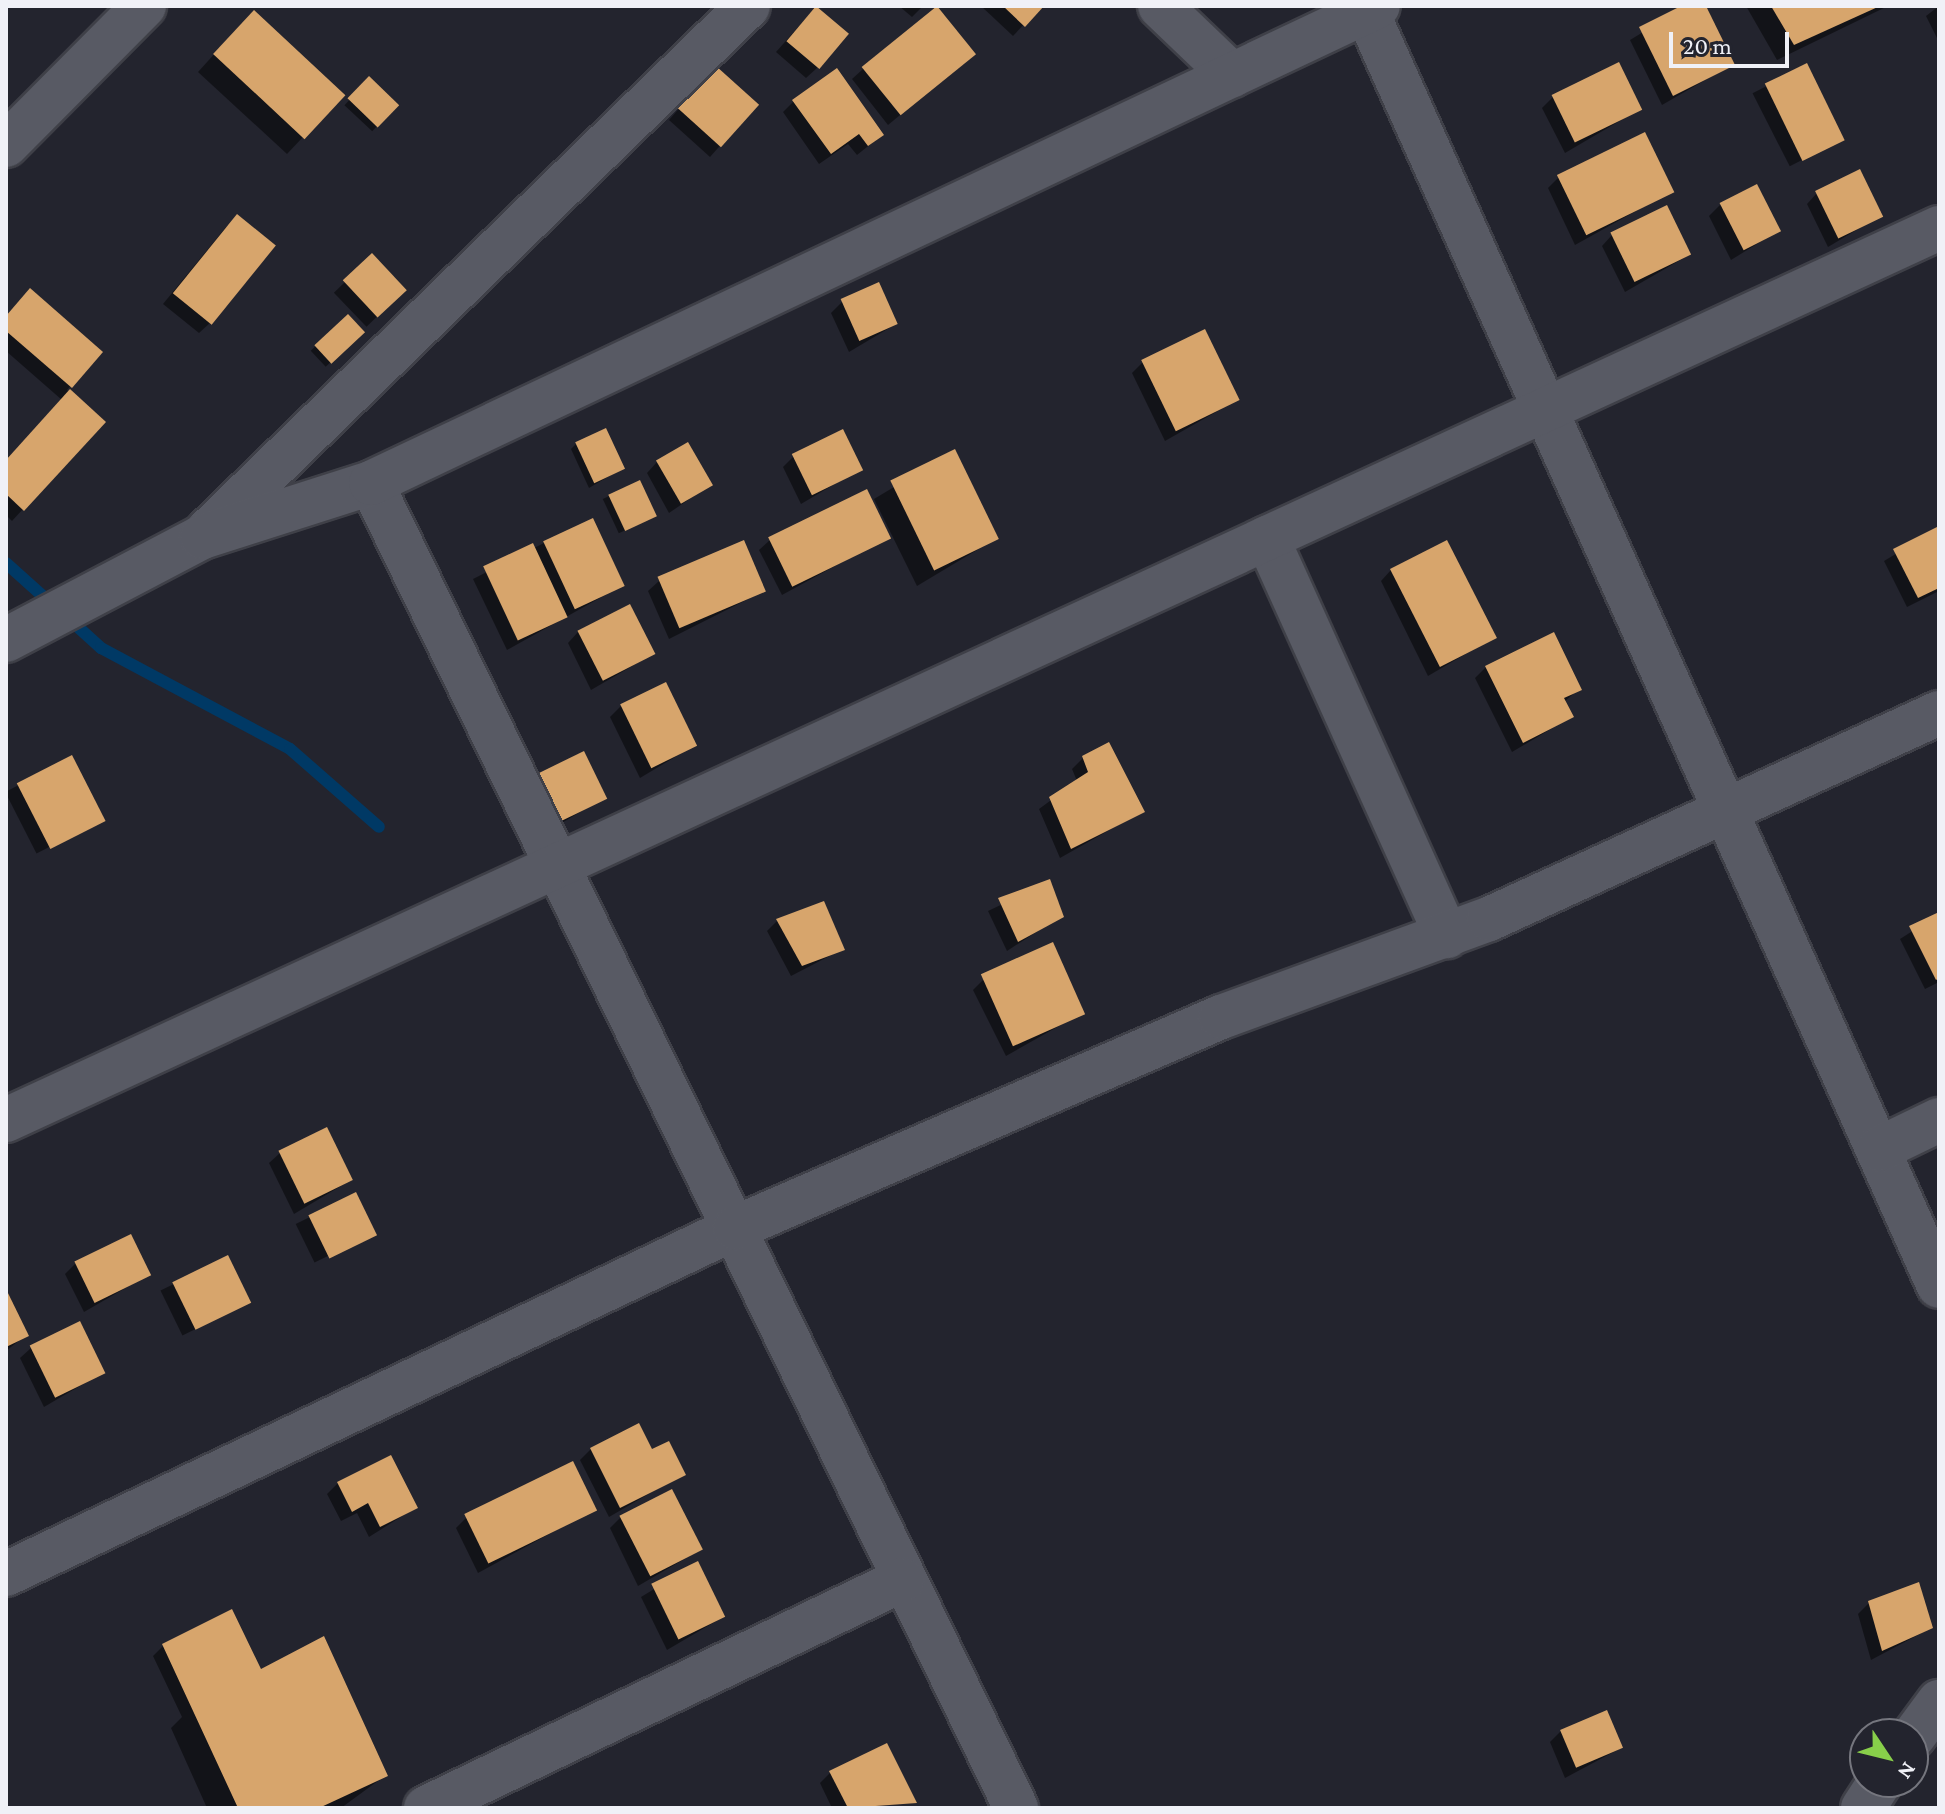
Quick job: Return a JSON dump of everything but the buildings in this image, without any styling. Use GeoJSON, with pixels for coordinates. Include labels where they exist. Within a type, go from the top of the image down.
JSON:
{"type":"FeatureCollection","features":[{"type":"Feature","properties":{"kind":"street"},"geometry":{"type":"LineString","coordinates":[[6,145],[144,6]]}},
{"type":"Feature","properties":{"kind":"street"},"geometry":{"type":"LineString","coordinates":[[202,537],[748,6]]}},
{"type":"Feature","properties":{"kind":"street"},"geometry":{"type":"LineString","coordinates":[[1160,6],[1232,75]]}},
{"type":"Feature","properties":{"kind":"street"},"geometry":{"type":"LineString","coordinates":[[9,639],[202,537],[371,483],[1369,8],[1545,410],[1939,1286]]}},
{"type":"Feature","properties":{"kind":"street"},"geometry":{"type":"LineString","coordinates":[[6,1120],[1939,228]]}},
{"type":"Feature","properties":{"kind":"street"},"geometry":{"type":"LineString","coordinates":[[371,483],[735,1228],[902,1580],[1016,1808]]}},
{"type":"Feature","properties":{"kind":"street"},"geometry":{"type":"LineString","coordinates":[[1267,538],[1447,936]]}},
{"type":"Feature","properties":{"kind":"street"},"geometry":{"type":"LineString","coordinates":[[6,1574],[735,1228],[1221,1017],[1447,936],[1939,713]]}},
{"type":"Feature","properties":{"kind":"street"},"geometry":{"type":"LineString","coordinates":[[1879,1149],[1939,1120]]}},
{"type":"Feature","properties":{"kind":"street"},"geometry":{"type":"LineString","coordinates":[[426,1808],[902,1580]]}},
{"type":"Feature","properties":{"kind":"waterway"},"geometry":{"type":"LineString","coordinates":[[6,563],[54,606]]}},
{"type":"Feature","properties":{"kind":"waterway"},"geometry":{"type":"LineString","coordinates":[[68,618],[101,648],[290,749],[379,827]]}}]}
